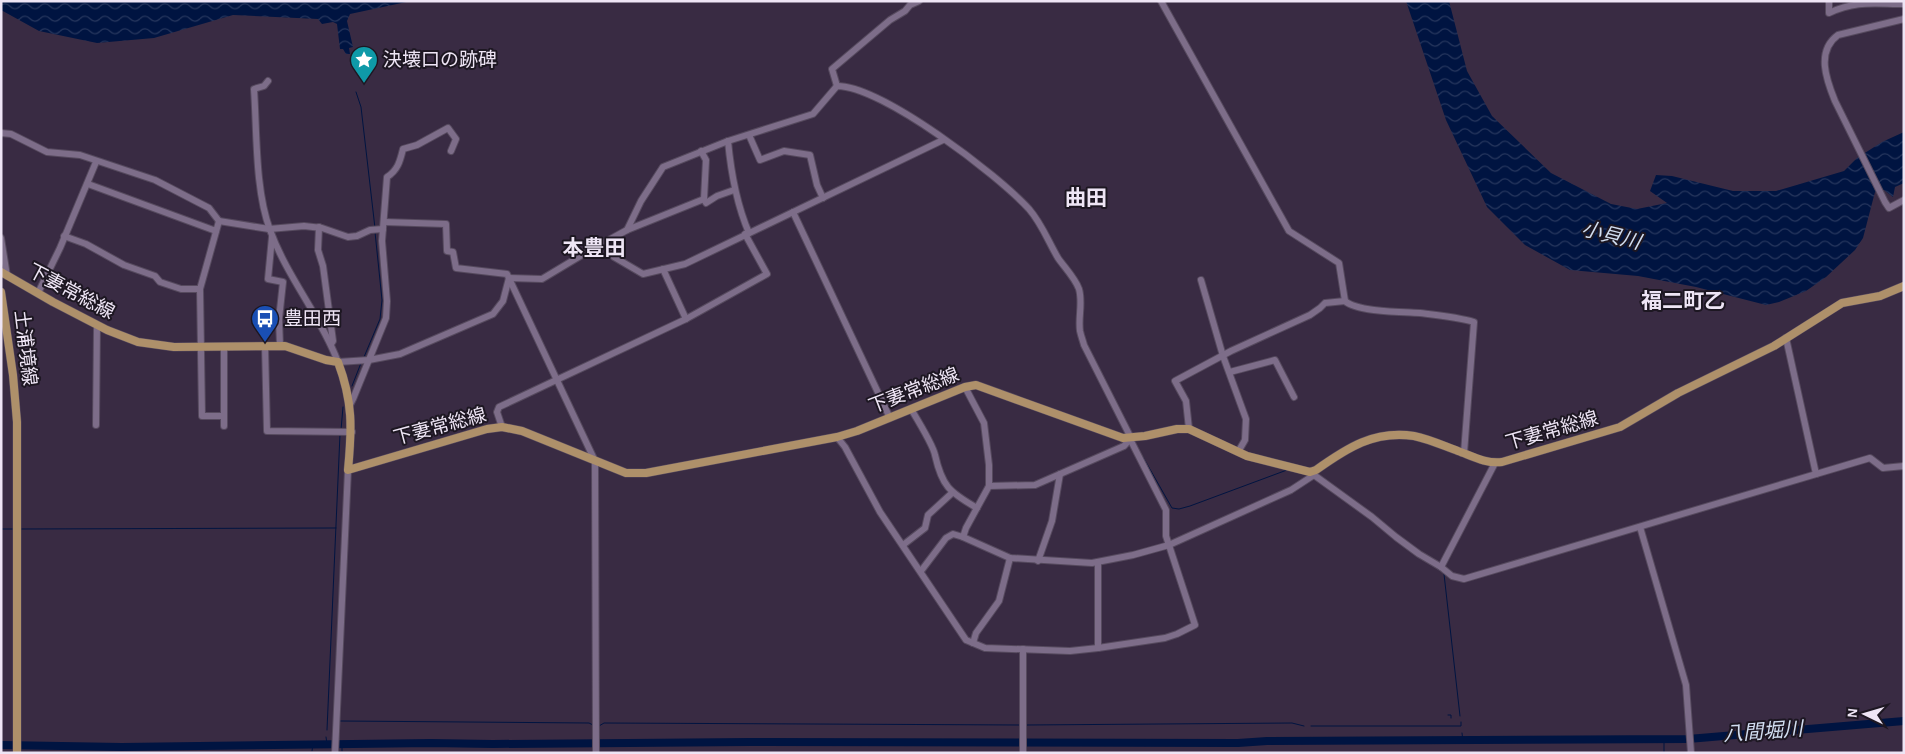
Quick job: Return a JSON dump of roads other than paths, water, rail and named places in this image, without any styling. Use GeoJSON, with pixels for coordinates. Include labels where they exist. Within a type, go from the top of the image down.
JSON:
{"type":"FeatureCollection","features":[{"type":"Feature","properties":{"kind":"main road","name":"下妻常総線"},"geometry":{"type":"LineString","coordinates":[[4,274],[96,325],[119,336],[138,342],[200,347],[292,347],[326,360],[338,362]]}},
{"type":"Feature","properties":{"kind":"main road","name":"下妻常総線"},"geometry":{"type":"LineString","coordinates":[[1313,473],[1354,445],[1375,438],[1415,436],[1495,463],[1508,461],[1573,440],[1614,430],[1678,393],[1774,346],[1842,303],[1880,296],[1904,286]]}},
{"type":"Feature","properties":{"kind":"main road","name":"土浦境線"},"geometry":{"type":"LineString","coordinates":[[1,292],[13,375],[17,422],[17,753]]}},
{"type":"Feature","properties":{"kind":"main road"},"geometry":{"type":"LineString","coordinates":[[338,362],[346,384],[350,405],[344,432],[348,470]]}},
{"type":"Feature","properties":{"kind":"main road","name":"下妻常総線"},"geometry":{"type":"LineString","coordinates":[[348,470],[487,429],[502,427],[522,431],[626,473],[646,473],[837,437],[890,418],[965,387],[976,385],[1131,440],[1177,429],[1189,429]]}},
{"type":"Feature","properties":{"kind":"main road"},"geometry":{"type":"LineString","coordinates":[[1189,429],[1246,456],[1313,473]]}},
{"type":"Feature","properties":{"kind":"street"},"geometry":{"type":"LineString","coordinates":[[837,86],[832,69],[890,20],[918,1]]}},
{"type":"Feature","properties":{"kind":"street"},"geometry":{"type":"LineString","coordinates":[[1161,1],[1289,230],[1339,263],[1345,300]]}},
{"type":"Feature","properties":{"kind":"street"},"geometry":{"type":"LineString","coordinates":[[1828,1],[1829,13],[1846,4],[1904,4]]}},
{"type":"Feature","properties":{"kind":"street"},"geometry":{"type":"LineString","coordinates":[[1904,20],[1838,35],[1830,40],[1827,46],[1824,64],[1828,85],[1889,208],[1904,200]]}},
{"type":"Feature","properties":{"kind":"street"},"geometry":{"type":"LineString","coordinates":[[268,81],[264,86],[254,89],[261,187],[269,229],[282,260],[331,344],[338,362],[368,360],[410,350],[493,314],[503,301],[510,278]]}},
{"type":"Feature","properties":{"kind":"street"},"geometry":{"type":"LineString","coordinates":[[627,230],[641,201],[664,167],[728,141],[814,114],[837,86]]}},
{"type":"Feature","properties":{"kind":"street"},"geometry":{"type":"LineString","coordinates":[[837,86],[847,86],[885,102],[954,146],[1012,192],[1046,232],[1057,256],[1079,288],[1080,330],[1084,345],[1166,510],[1166,536],[1195,625],[1165,638],[1070,651],[985,648],[966,640],[922,571],[880,512],[845,447],[837,437]]}},
{"type":"Feature","properties":{"kind":"street"},"geometry":{"type":"LineString","coordinates":[[350,405],[386,318],[382,226],[386,181],[398,167],[403,149],[417,146],[448,128],[456,139],[451,151]]}},
{"type":"Feature","properties":{"kind":"street"},"geometry":{"type":"LineString","coordinates":[[1,133],[15,135],[47,152],[74,154],[155,180],[209,208],[219,221],[269,229],[304,226],[319,227],[348,237],[357,236],[382,226],[446,224],[447,251],[453,252],[456,268],[506,274],[510,278],[595,461],[596,753]]}},
{"type":"Feature","properties":{"kind":"street"},"geometry":{"type":"LineString","coordinates":[[749,135],[760,160],[784,151],[810,155],[817,185],[823,198]]}},
{"type":"Feature","properties":{"kind":"street"},"geometry":{"type":"LineString","coordinates":[[604,242],[614,257],[643,274],[685,264],[943,140]]}},
{"type":"Feature","properties":{"kind":"street"},"geometry":{"type":"LineString","coordinates":[[502,427],[496,412],[499,407],[686,319],[767,274],[747,233],[734,190],[728,141]]}},
{"type":"Feature","properties":{"kind":"street"},"geometry":{"type":"LineString","coordinates":[[701,151],[706,160],[704,199],[706,203],[734,190]]}},
{"type":"Feature","properties":{"kind":"street"},"geometry":{"type":"LineString","coordinates":[[38,293],[88,184],[96,162]]}},
{"type":"Feature","properties":{"kind":"street"},"geometry":{"type":"LineString","coordinates":[[88,184],[216,231]]}},
{"type":"Feature","properties":{"kind":"street"},"geometry":{"type":"LineString","coordinates":[[510,278],[542,279],[627,230],[704,199]]}},
{"type":"Feature","properties":{"kind":"street"},"geometry":{"type":"LineString","coordinates":[[793,212],[890,418]]}},
{"type":"Feature","properties":{"kind":"street"},"geometry":{"type":"LineString","coordinates":[[219,221],[200,289],[200,347],[202,416],[224,416]]}},
{"type":"Feature","properties":{"kind":"street"},"geometry":{"type":"LineString","coordinates":[[319,227],[318,250],[323,266],[333,341],[331,344]]}},
{"type":"Feature","properties":{"kind":"street"},"geometry":{"type":"LineString","coordinates":[[64,236],[86,244],[124,265],[154,276],[160,282],[181,289],[200,289]]}},
{"type":"Feature","properties":{"kind":"street"},"geometry":{"type":"LineString","coordinates":[[272,236],[268,279],[283,282],[278,319],[280,346]]}},
{"type":"Feature","properties":{"kind":"street"},"geometry":{"type":"LineString","coordinates":[[1,238],[4,274]]}},
{"type":"Feature","properties":{"kind":"street"},"geometry":{"type":"LineString","coordinates":[[663,269],[686,319]]}},
{"type":"Feature","properties":{"kind":"street"},"geometry":{"type":"LineString","coordinates":[[1201,280],[1224,356],[1246,419],[1245,440],[1238,452]]}},
{"type":"Feature","properties":{"kind":"street"},"geometry":{"type":"LineString","coordinates":[[1189,429],[1186,401],[1175,381],[1310,315],[1325,303],[1345,300],[1353,305],[1393,313],[1418,313],[1474,322],[1464,454]]}},
{"type":"Feature","properties":{"kind":"street"},"geometry":{"type":"LineString","coordinates":[[96,325],[96,425]]}},
{"type":"Feature","properties":{"kind":"street"},"geometry":{"type":"LineString","coordinates":[[1786,338],[1816,474]]}},
{"type":"Feature","properties":{"kind":"street"},"geometry":{"type":"LineString","coordinates":[[224,346],[224,426]]}},
{"type":"Feature","properties":{"kind":"street"},"geometry":{"type":"LineString","coordinates":[[265,346],[267,431],[344,432]]}},
{"type":"Feature","properties":{"kind":"street"},"geometry":{"type":"LineString","coordinates":[[1230,372],[1276,360],[1294,397]]}},
{"type":"Feature","properties":{"kind":"street"},"geometry":{"type":"LineString","coordinates":[[963,537],[976,508],[989,486],[989,465],[984,423],[965,387]]}},
{"type":"Feature","properties":{"kind":"street"},"geometry":{"type":"LineString","coordinates":[[911,409],[935,454],[939,473],[956,496],[976,508]]}},
{"type":"Feature","properties":{"kind":"street"},"geometry":{"type":"LineString","coordinates":[[989,486],[1035,486],[1124,446],[1131,440]]}},
{"type":"Feature","properties":{"kind":"street"},"geometry":{"type":"LineString","coordinates":[[922,571],[946,538],[953,534],[1010,558],[1092,563],[1133,555],[1169,545],[1291,490],[1313,473],[1396,537],[1452,576],[1464,579],[1870,458],[1883,468],[1904,466]]}},
{"type":"Feature","properties":{"kind":"street"},"geometry":{"type":"LineString","coordinates":[[1441,567],[1495,463]]}},
{"type":"Feature","properties":{"kind":"street"},"geometry":{"type":"LineString","coordinates":[[335,753],[348,470]]}},
{"type":"Feature","properties":{"kind":"street"},"geometry":{"type":"LineString","coordinates":[[1038,561],[1052,522],[1060,474]]}},
{"type":"Feature","properties":{"kind":"street"},"geometry":{"type":"LineString","coordinates":[[903,545],[925,528],[928,515],[952,492]]}},
{"type":"Feature","properties":{"kind":"street"},"geometry":{"type":"LineString","coordinates":[[1640,528],[1686,685],[1691,750]]}},
{"type":"Feature","properties":{"kind":"street"},"geometry":{"type":"LineString","coordinates":[[973,643],[976,633],[999,600],[1010,558]]}},
{"type":"Feature","properties":{"kind":"street"},"geometry":{"type":"LineString","coordinates":[[1098,562],[1098,648]]}},
{"type":"Feature","properties":{"kind":"street"},"geometry":{"type":"LineString","coordinates":[[1023,649],[1023,753]]}},
{"type":"Feature","properties":{"kind":"water"},"geometry":{"type":"Polygon","coordinates":[[[1,1],[411,1],[350,14],[347,21],[353,47],[349,48],[350,54],[346,54],[343,49],[340,49],[337,24],[333,22],[322,24],[318,19],[233,15],[154,38],[97,43],[39,31],[1,10],[1,1]]]}},
{"type":"Feature","properties":{"kind":"water","name":"小貝川"},"geometry":{"type":"Polygon","coordinates":[[[1406,1],[1449,1],[1467,71],[1492,116],[1551,173],[1611,204],[1637,209],[1667,203],[1650,191],[1656,175],[1672,176],[1733,191],[1776,191],[1844,171],[1857,158],[1882,142],[1904,132],[1904,183],[1895,187],[1893,197],[1884,190],[1875,192],[1863,238],[1855,250],[1826,277],[1806,291],[1779,302],[1766,305],[1696,287],[1638,276],[1570,270],[1525,245],[1487,207],[1446,120],[1406,1]]]}},
{"type":"Feature","properties":{"kind":"waterway"},"geometry":{"type":"LineString","coordinates":[[356,92],[361,107],[375,228]]}},
{"type":"Feature","properties":{"kind":"waterway"},"geometry":{"type":"LineString","coordinates":[[364,357],[380,319],[382,300],[375,232]]}},
{"type":"Feature","properties":{"kind":"waterway"},"geometry":{"type":"LineString","coordinates":[[352,386],[361,363]]}},
{"type":"Feature","properties":{"kind":"waterway"},"geometry":{"type":"LineString","coordinates":[[341,430],[343,407]]}},
{"type":"Feature","properties":{"kind":"waterway"},"geometry":{"type":"LineString","coordinates":[[327,730],[340,434]]}},
{"type":"Feature","properties":{"kind":"waterway"},"geometry":{"type":"LineString","coordinates":[[1143,457],[1172,508],[1179,509],[1287,470]]}},
{"type":"Feature","properties":{"kind":"waterway"},"geometry":{"type":"LineString","coordinates":[[19,529],[336,528]]}},
{"type":"Feature","properties":{"kind":"waterway"},"geometry":{"type":"LineString","coordinates":[[1,529],[13,529]]}},
{"type":"Feature","properties":{"kind":"waterway"},"geometry":{"type":"LineString","coordinates":[[1444,574],[1460,716]]}},
{"type":"Feature","properties":{"kind":"waterway"},"geometry":{"type":"LineString","coordinates":[[1448,715],[1451,715],[1451,718]]}},
{"type":"Feature","properties":{"kind":"waterway"},"geometry":{"type":"LineString","coordinates":[[340,721],[589,723],[593,725]]}},
{"type":"Feature","properties":{"kind":"waterway","name":"八間堀川"},"geometry":{"type":"LineString","coordinates":[[1,745],[122,747],[431,743],[1238,743],[1267,741],[1688,739],[1904,721]]}},
{"type":"Feature","properties":{"kind":"waterway"},"geometry":{"type":"LineString","coordinates":[[1311,726],[1461,726],[1461,722]]}},
{"type":"Feature","properties":{"kind":"waterway"},"geometry":{"type":"LineString","coordinates":[[599,726],[604,723],[1019,725]]}},
{"type":"Feature","properties":{"kind":"waterway"},"geometry":{"type":"LineString","coordinates":[[1027,725],[1292,723],[1304,726]]}},
{"type":"Feature","properties":{"kind":"waterway","name":"八間堀川"},"geometry":{"type":"LineString","coordinates":[[1462,733],[1463,741]]}},
{"type":"Feature","properties":{"kind":"waterway","name":"八間堀川"},"geometry":{"type":"LineString","coordinates":[[326,737],[327,744]]}},
{"type":"Feature","properties":{"kind":"waterway"},"geometry":{"type":"LineString","coordinates":[[1664,740],[1664,753]]}},
{"type":"Feature","properties":{"kind":"waterway","name":"八間堀川"},"geometry":{"type":"LineString","coordinates":[[312,751],[313,744]]}},
{"type":"Feature","properties":{"kind":"waterway","name":"八間堀川"},"geometry":{"type":"LineString","coordinates":[[342,744],[342,751]]}},
{"type":"Feature","properties":{"kind":"place","name":"決壊口の跡碑"},"geometry":{"type":"Point","coordinates":[364,84]}},
{"type":"Feature","properties":{"kind":"place","name":"豊田西"},"geometry":{"type":"Point","coordinates":[265,343]}},
{"type":"Feature","properties":{"kind":"district","name":"曲田"},"geometry":{"type":"Point","coordinates":[1086,198]}},
{"type":"Feature","properties":{"kind":"district","name":"本豊田"},"geometry":{"type":"Point","coordinates":[594,248]}},
{"type":"Feature","properties":{"kind":"district","name":"福二町乙"},"geometry":{"type":"Point","coordinates":[1683,301]}}]}
